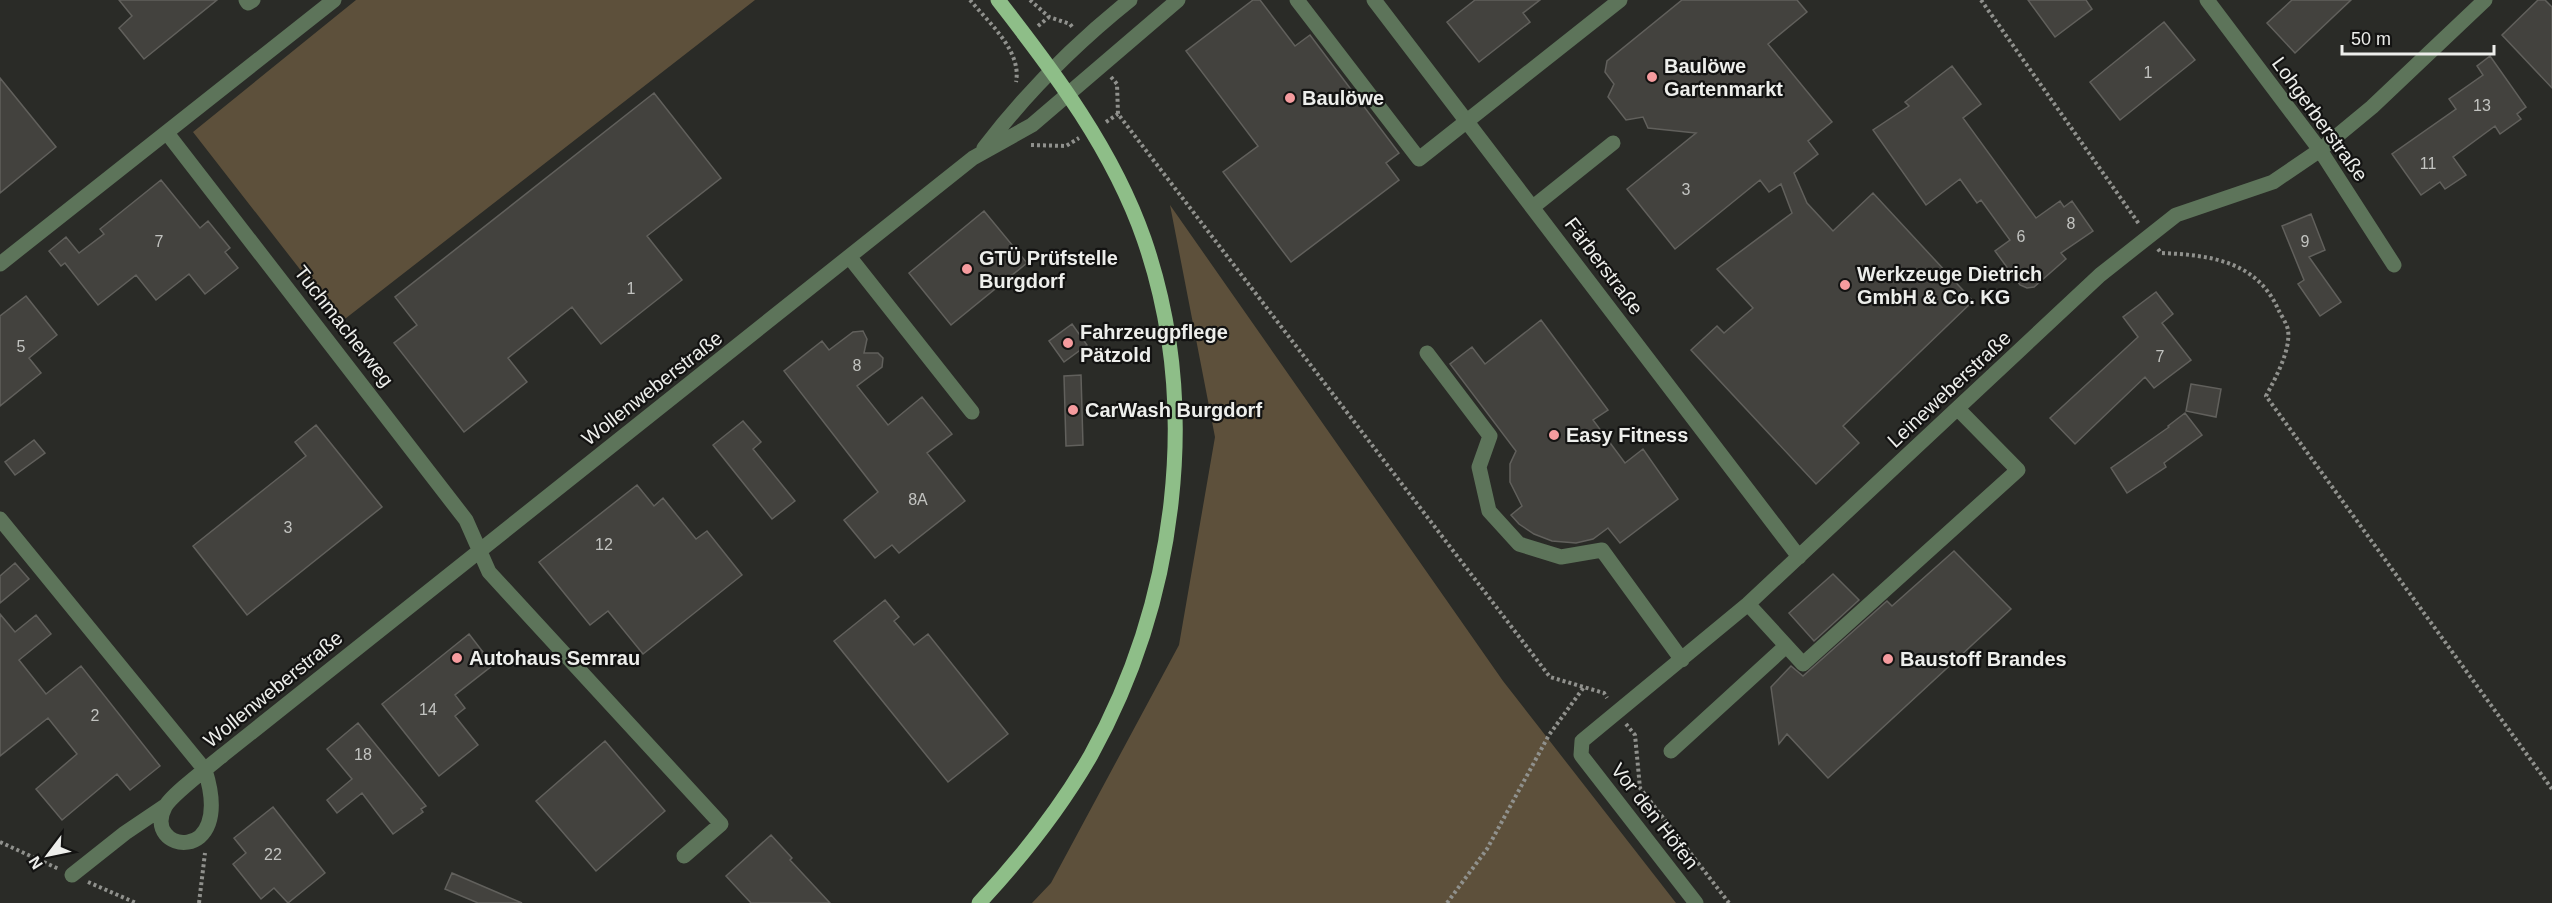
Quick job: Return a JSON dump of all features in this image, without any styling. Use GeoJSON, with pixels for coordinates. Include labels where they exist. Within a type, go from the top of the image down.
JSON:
{"type":"FeatureCollection","features":[{"type":"Feature","properties":{"kind":"main road"},"geometry":{"type":"LineString","coordinates":[[979,903],[1046,824],[1090,756],[1109,720],[1140,645],[1161,567],[1173,487],[1175,426],[1172,365],[1153,266],[1120,183],[1068,94],[998,0]]}},
{"type":"Feature","properties":{"kind":"street"},"geometry":{"type":"LineString","coordinates":[[246,0],[248,3],[253,0]]}},
{"type":"Feature","properties":{"kind":"street"},"geometry":{"type":"LineString","coordinates":[[1051,70],[1081,39],[1130,0]]}},
{"type":"Feature","properties":{"kind":"street","name":"Wollenweberstraße"},"geometry":{"type":"LineString","coordinates":[[72,875],[165,806],[205,770],[981,153],[1032,125],[1178,0]]}},
{"type":"Feature","properties":{"kind":"street"},"geometry":{"type":"LineString","coordinates":[[1297,0],[1419,159],[1469,122],[1620,0]]}},
{"type":"Feature","properties":{"kind":"street","name":"Färberstraße"},"geometry":{"type":"LineString","coordinates":[[1374,0],[1799,557]]}},
{"type":"Feature","properties":{"kind":"street","name":"Lohgerberstraße"},"geometry":{"type":"LineString","coordinates":[[2207,0],[2320,150],[2394,265]]}},
{"type":"Feature","properties":{"kind":"street","name":"Leineweberstraße"},"geometry":{"type":"LineString","coordinates":[[1581,755],[1582,741],[1748,604],[2100,275],[2176,214],[2273,182],[2320,150],[2372,107],[2485,0]]}},
{"type":"Feature","properties":{"kind":"street"},"geometry":{"type":"LineString","coordinates":[[0,264],[325,3]]}},
{"type":"Feature","properties":{"kind":"street","name":"Wollenweberstraße"},"geometry":{"type":"LineString","coordinates":[[981,153],[1012,111],[1051,70]]}},
{"type":"Feature","properties":{"kind":"street","name":"Tuchmacherweg"},"geometry":{"type":"LineString","coordinates":[[167,132],[466,520],[480,551]]}},
{"type":"Feature","properties":{"kind":"street"},"geometry":{"type":"LineString","coordinates":[[1533,207],[1613,143]]}},
{"type":"Feature","properties":{"kind":"street"},"geometry":{"type":"LineString","coordinates":[[850,259],[972,412]]}},
{"type":"Feature","properties":{"kind":"street"},"geometry":{"type":"LineString","coordinates":[[1427,353],[1490,436],[1479,467],[1489,511],[1519,544],[1561,557],[1602,550],[1682,660]]}},
{"type":"Feature","properties":{"kind":"street"},"geometry":{"type":"LineString","coordinates":[[1748,604],[1803,664],[2018,470],[1958,409]]}},
{"type":"Feature","properties":{"kind":"street"},"geometry":{"type":"LineString","coordinates":[[0,519],[205,770]]}},
{"type":"Feature","properties":{"kind":"street"},"geometry":{"type":"LineString","coordinates":[[480,551],[489,572],[721,824],[684,856]]}},
{"type":"Feature","properties":{"kind":"street"},"geometry":{"type":"LineString","coordinates":[[1671,751],[1786,646]]}},
{"type":"Feature","properties":{"kind":"street","name":"Vor den Höfen"},"geometry":{"type":"LineString","coordinates":[[1581,755],[1696,903]]}},
{"type":"Feature","properties":{"kind":"street","name":"Wollenweberstraße"},"geometry":{"type":"LineString","coordinates":[[205,770],[212,792],[207,830]]}},
{"type":"Feature","properties":{"kind":"street"},"geometry":{"type":"LineString","coordinates":[[165,806],[161,821],[167,836],[175,842],[185,844],[196,840],[207,830]]}},
{"type":"Feature","properties":{"kind":"path"},"geometry":{"type":"LineString","coordinates":[[970,0],[1009,49]]}},
{"type":"Feature","properties":{"kind":"path"},"geometry":{"type":"LineString","coordinates":[[1030,0],[1049,17],[1070,24]]}},
{"type":"Feature","properties":{"kind":"path"},"geometry":{"type":"LineString","coordinates":[[1981,0],[2147,237],[2161,253],[2227,261],[2253,276],[2275,301],[2288,331],[2282,364],[2266,396],[2552,789]]}},
{"type":"Feature","properties":{"kind":"path"},"geometry":{"type":"LineString","coordinates":[[1117,84],[1118,114],[1550,677],[1604,693],[1635,735],[1641,788],[1729,903]]}},
{"type":"Feature","properties":{"kind":"path"},"geometry":{"type":"LineString","coordinates":[[1447,903],[1487,849],[1549,735],[1584,687]]}},
{"type":"Feature","properties":{"kind":"path"},"geometry":{"type":"LineString","coordinates":[[199,903],[207,830]]}},
{"type":"Feature","properties":{"kind":"path"},"geometry":{"type":"LineString","coordinates":[[0,842],[136,903]]}},
{"type":"Feature","properties":{"kind":"shaded area"},"geometry":{"type":"Polygon","coordinates":[[[356,0],[755,0],[341,322],[193,132],[356,0]]]}},
{"type":"Feature","properties":{"kind":"shaded area"},"geometry":{"type":"Polygon","coordinates":[[[1170,205],[1503,681],[1676,903],[1032,903],[1051,883],[1179,645],[1215,437],[1170,205]]]}},
{"type":"Feature","properties":{"kind":"building"},"geometry":{"type":"Polygon","coordinates":[[[119,0],[217,0],[144,59],[119,28],[132,16],[119,0]]]}},
{"type":"Feature","properties":{"kind":"building","name":"Baulöwe"},"geometry":{"type":"Polygon","coordinates":[[[1253,0],[1260,0],[1295,46],[1310,35],[1399,153],[1386,163],[1399,180],[1291,262],[1223,172],[1258,146],[1186,51],[1253,0]]]}},
{"type":"Feature","properties":{"kind":"building"},"geometry":{"type":"Polygon","coordinates":[[[1475,0],[1540,0],[1523,13],[1530,22],[1479,62],[1447,22],[1475,0]]]}},
{"type":"Feature","properties":{"kind":"building","name":"Werkzeuge Dietrich GmbH & Co. KG"},"geometry":{"type":"Polygon","coordinates":[[[1682,0],[1797,0],[1807,12],[1768,44],[1832,122],[1808,141],[1818,154],[1794,173],[1807,203],[1833,231],[1873,193],[1973,301],[1843,426],[1859,443],[1816,484],[1691,350],[1717,326],[1724,333],[1753,308],[1717,269],[1792,213],[1781,184],[1769,192],[1760,180],[1675,249],[1627,189],[1696,133],[1648,128],[1643,117],[1626,120],[1608,97],[1614,84],[1605,72],[1607,61],[1682,0]]]}},
{"type":"Feature","properties":{"kind":"building"},"geometry":{"type":"Polygon","coordinates":[[[2028,0],[2086,0],[2092,9],[2055,37],[2028,0]]]}},
{"type":"Feature","properties":{"kind":"building"},"geometry":{"type":"Polygon","coordinates":[[[2292,0],[2351,0],[2295,53],[2267,23],[2292,0]]]}},
{"type":"Feature","properties":{"kind":"building"},"geometry":{"type":"Polygon","coordinates":[[[2538,0],[2545,0],[2552,7],[2552,88],[2502,35],[2538,0]]]}},
{"type":"Feature","properties":{"kind":"building"},"geometry":{"type":"Polygon","coordinates":[[[2164,22],[2195,60],[2120,120],[2090,82],[2164,22]]]}},
{"type":"Feature","properties":{"kind":"building"},"geometry":{"type":"Polygon","coordinates":[[[2490,56],[2526,107],[2517,114],[2521,119],[2500,134],[2495,126],[2453,157],[2466,175],[2445,189],[2440,182],[2421,195],[2392,154],[2456,109],[2449,99],[2483,75],[2477,66],[2490,56]]]}},
{"type":"Feature","properties":{"kind":"building"},"geometry":{"type":"Polygon","coordinates":[[[1952,66],[1981,104],[1963,118],[2036,218],[2060,201],[2064,207],[2072,201],[2093,231],[2061,253],[2066,259],[2034,287],[2027,288],[2020,285],[1995,251],[2010,240],[1981,200],[1977,203],[1960,179],[1926,205],[1873,130],[1909,106],[1905,102],[1952,66]]]}},
{"type":"Feature","properties":{"kind":"building"},"geometry":{"type":"Polygon","coordinates":[[[0,78],[56,147],[0,193],[0,78]]]}},
{"type":"Feature","properties":{"kind":"building"},"geometry":{"type":"Polygon","coordinates":[[[654,93],[721,178],[647,236],[682,280],[601,344],[572,307],[508,358],[527,382],[464,432],[394,343],[417,325],[395,297],[654,93]]]}},
{"type":"Feature","properties":{"kind":"building"},"geometry":{"type":"Polygon","coordinates":[[[161,180],[200,228],[208,221],[230,248],[225,252],[238,268],[205,294],[189,274],[156,300],[136,275],[98,305],[65,263],[61,266],[49,251],[66,237],[79,253],[104,234],[100,229],[161,180]]]}},
{"type":"Feature","properties":{"kind":"building","name":"GTÜ Prüfstelle Burgdorf"},"geometry":{"type":"Polygon","coordinates":[[[984,211],[1027,263],[951,325],[909,273],[984,211]]]}},
{"type":"Feature","properties":{"kind":"building"},"geometry":{"type":"Polygon","coordinates":[[[2311,214],[2325,250],[2309,257],[2341,302],[2320,316],[2298,284],[2304,280],[2282,226],[2311,214]]]}},
{"type":"Feature","properties":{"kind":"building"},"geometry":{"type":"Polygon","coordinates":[[[2156,292],[2173,314],[2162,323],[2191,360],[2154,388],[2145,377],[2075,444],[2050,418],[2138,337],[2123,317],[2156,292]]]}},
{"type":"Feature","properties":{"kind":"building"},"geometry":{"type":"Polygon","coordinates":[[[26,296],[57,335],[29,358],[41,373],[0,406],[0,316],[26,296]]]}},
{"type":"Feature","properties":{"kind":"building","name":"Easy Fitness"},"geometry":{"type":"Polygon","coordinates":[[[1541,320],[1608,410],[1593,420],[1625,463],[1643,449],[1678,499],[1620,543],[1608,528],[1593,539],[1576,543],[1552,541],[1534,534],[1519,524],[1511,515],[1522,506],[1510,482],[1510,464],[1516,451],[1450,364],[1472,347],[1485,364],[1541,320]]]}},
{"type":"Feature","properties":{"kind":"building","name":"Fahrzeugpflege Pätzold"},"geometry":{"type":"Polygon","coordinates":[[[1072,324],[1087,345],[1064,362],[1049,341],[1072,324]]]}},
{"type":"Feature","properties":{"kind":"building"},"geometry":{"type":"Polygon","coordinates":[[[863,331],[867,339],[864,353],[878,353],[883,358],[882,367],[857,386],[888,425],[922,397],[952,434],[927,453],[965,501],[899,553],[892,545],[875,558],[844,520],[878,492],[784,371],[822,341],[829,350],[853,332],[863,331]]]}},
{"type":"Feature","properties":{"kind":"building","name":"CarWash Burgdorf"},"geometry":{"type":"Polygon","coordinates":[[[1081,375],[1083,445],[1066,446],[1064,376],[1081,375]]]}},
{"type":"Feature","properties":{"kind":"building"},"geometry":{"type":"Polygon","coordinates":[[[2191,384],[2221,389],[2216,417],[2186,411],[2191,384]]]}},
{"type":"Feature","properties":{"kind":"building"},"geometry":{"type":"Polygon","coordinates":[[[2185,413],[2202,435],[2164,463],[2166,467],[2127,493],[2111,468],[2185,413]]]}},
{"type":"Feature","properties":{"kind":"building"},"geometry":{"type":"Polygon","coordinates":[[[743,421],[761,442],[753,449],[795,501],[772,519],[713,445],[743,421]]]}},
{"type":"Feature","properties":{"kind":"building"},"geometry":{"type":"Polygon","coordinates":[[[316,425],[382,507],[247,615],[193,546],[306,456],[295,442],[316,425]]]}},
{"type":"Feature","properties":{"kind":"building"},"geometry":{"type":"Polygon","coordinates":[[[34,440],[45,453],[15,475],[5,462],[34,440]]]}},
{"type":"Feature","properties":{"kind":"building"},"geometry":{"type":"Polygon","coordinates":[[[637,485],[654,506],[663,498],[696,539],[707,531],[742,575],[643,654],[608,611],[590,625],[539,562],[637,485]]]}},
{"type":"Feature","properties":{"kind":"building","name":"Baustoff Brandes"},"geometry":{"type":"Polygon","coordinates":[[[1954,551],[2011,609],[1828,778],[1787,734],[1779,744],[1771,687],[1791,666],[1803,676],[1887,601],[1892,606],[1954,551]]]}},
{"type":"Feature","properties":{"kind":"building"},"geometry":{"type":"Polygon","coordinates":[[[15,563],[29,579],[0,603],[0,576],[15,563]]]}},
{"type":"Feature","properties":{"kind":"building"},"geometry":{"type":"Polygon","coordinates":[[[1833,574],[1859,600],[1814,641],[1789,613],[1833,574]]]}},
{"type":"Feature","properties":{"kind":"building"},"geometry":{"type":"Polygon","coordinates":[[[885,600],[899,617],[894,621],[914,645],[928,634],[1008,734],[948,782],[834,641],[885,600]]]}},
{"type":"Feature","properties":{"kind":"building"},"geometry":{"type":"Polygon","coordinates":[[[0,614],[15,632],[36,615],[51,634],[19,660],[46,694],[81,666],[160,766],[130,790],[117,774],[62,820],[36,789],[77,754],[48,718],[0,756],[0,614]]]}},
{"type":"Feature","properties":{"kind":"building"},"geometry":{"type":"Polygon","coordinates":[[[469,634],[493,665],[455,695],[465,708],[455,716],[478,745],[439,776],[382,704],[469,634]]]}},
{"type":"Feature","properties":{"kind":"building"},"geometry":{"type":"Polygon","coordinates":[[[358,723],[426,806],[421,809],[423,812],[393,834],[362,793],[337,813],[327,800],[352,779],[327,749],[358,723]]]}},
{"type":"Feature","properties":{"kind":"building"},"geometry":{"type":"Polygon","coordinates":[[[605,741],[665,811],[596,871],[536,801],[605,741]]]}},
{"type":"Feature","properties":{"kind":"building"},"geometry":{"type":"Polygon","coordinates":[[[273,807],[325,873],[288,903],[274,888],[261,899],[233,864],[246,853],[234,838],[273,807]]]}},
{"type":"Feature","properties":{"kind":"building"},"geometry":{"type":"Polygon","coordinates":[[[771,835],[792,858],[790,860],[830,903],[751,903],[726,876],[771,835]]]}},
{"type":"Feature","properties":{"kind":"building"},"geometry":{"type":"Polygon","coordinates":[[[452,873],[522,903],[478,903],[445,889],[452,873]]]}},
{"type":"Feature","properties":{"kind":"place","name":"Baulöwe Gartenmarkt"},"geometry":{"type":"Point","coordinates":[1652,77]}},
{"type":"Feature","properties":{"kind":"place","name":"Baulöwe"},"geometry":{"type":"Point","coordinates":[1290,98]}},
{"type":"Feature","properties":{"kind":"place","name":"GTÜ Prüfstelle Burgdorf"},"geometry":{"type":"Point","coordinates":[967,269]}},
{"type":"Feature","properties":{"kind":"place","name":"Werkzeuge Dietrich GmbH & Co. KG"},"geometry":{"type":"Point","coordinates":[1845,285]}},
{"type":"Feature","properties":{"kind":"place","name":"Fahrzeugpflege Pätzold"},"geometry":{"type":"Point","coordinates":[1068,343]}},
{"type":"Feature","properties":{"kind":"place","name":"CarWash Burgdorf"},"geometry":{"type":"Point","coordinates":[1073,410]}},
{"type":"Feature","properties":{"kind":"place","name":"Easy Fitness"},"geometry":{"type":"Point","coordinates":[1554,435]}},
{"type":"Feature","properties":{"kind":"place","name":"Autohaus Semrau"},"geometry":{"type":"Point","coordinates":[457,658]}},
{"type":"Feature","properties":{"kind":"place","name":"Baustoff Brandes"},"geometry":{"type":"Point","coordinates":[1888,659]}}]}
